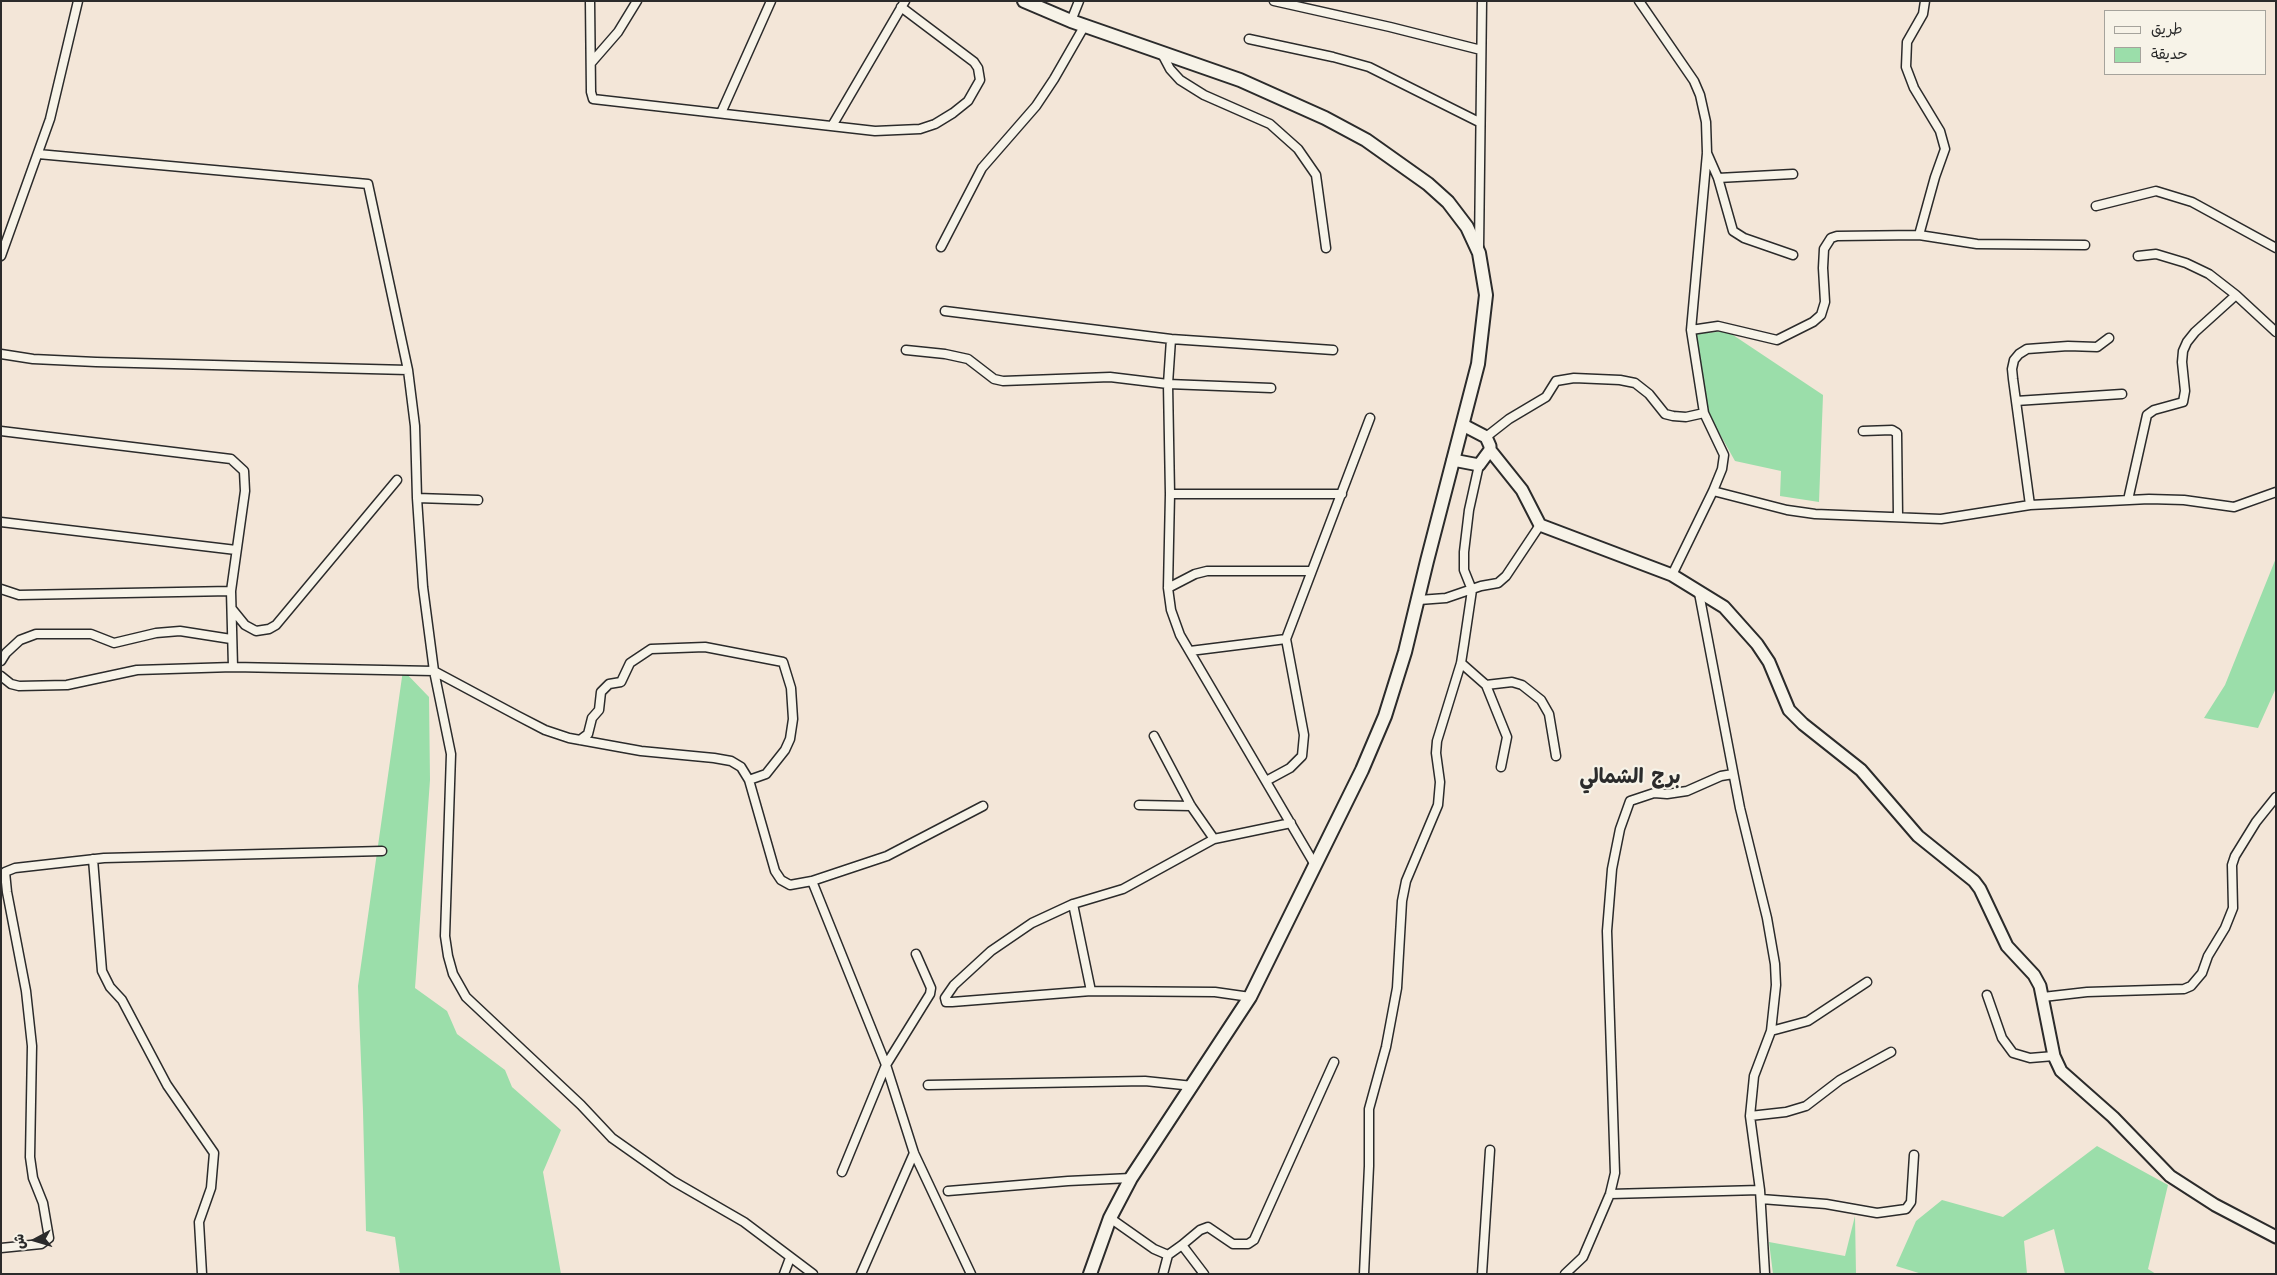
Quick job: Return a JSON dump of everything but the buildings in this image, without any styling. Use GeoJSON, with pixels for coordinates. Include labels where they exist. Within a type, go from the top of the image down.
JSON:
{"type":"FeatureCollection","features":[{"type":"Feature","properties":{"kind":"main road"},"geometry":{"type":"LineString","coordinates":[[1024,1],[1072,21],[1280,96],[1366,140],[1428,184],[1448,202],[1467,227],[1479,253],[1486,295],[1478,364],[1398,681],[1385,716],[1362,770],[1250,997],[1131,1178],[1110,1218],[1090,1274]]}},
{"type":"Feature","properties":{"kind":"street"},"geometry":{"type":"LineString","coordinates":[[1,256],[59,89],[78,1]]}},
{"type":"Feature","properties":{"kind":"street"},"geometry":{"type":"LineString","coordinates":[[590,1],[591,94],[595,100],[721,112],[832,126],[875,131],[920,129],[935,124],[953,114],[968,101],[978,86],[980,75],[974,62],[903,4],[832,126]]}},
{"type":"Feature","properties":{"kind":"street"},"geometry":{"type":"LineString","coordinates":[[591,63],[618,32],[637,1]]}},
{"type":"Feature","properties":{"kind":"street"},"geometry":{"type":"LineString","coordinates":[[721,112],[771,1]]}},
{"type":"Feature","properties":{"kind":"street"},"geometry":{"type":"LineString","coordinates":[[1072,21],[1079,1]]}},
{"type":"Feature","properties":{"kind":"street"},"geometry":{"type":"LineString","coordinates":[[1274,1],[1390,26],[1481,50]]}},
{"type":"Feature","properties":{"kind":"street"},"geometry":{"type":"LineString","coordinates":[[1479,253],[1481,200],[1479,122],[1482,1]]}},
{"type":"Feature","properties":{"kind":"street"},"geometry":{"type":"LineString","coordinates":[[1639,1],[1664,35],[1700,95],[1706,122],[1707,153],[1691,330],[1704,413],[1724,455],[1722,470],[1713,492],[1672,575]]}},
{"type":"Feature","properties":{"kind":"street"},"geometry":{"type":"LineString","coordinates":[[1919,235],[1935,177],[1946,149],[1940,131],[1914,88],[1906,67],[1907,42],[1923,14],[1925,1]]}},
{"type":"Feature","properties":{"kind":"street"},"geometry":{"type":"LineString","coordinates":[[941,247],[982,168],[1036,106],[1085,25]]}},
{"type":"Feature","properties":{"kind":"street"},"geometry":{"type":"LineString","coordinates":[[1249,39],[1369,67],[1479,122]]}},
{"type":"Feature","properties":{"kind":"street"},"geometry":{"type":"LineString","coordinates":[[1161,52],[1170,69],[1186,84],[1204,95],[1270,124],[1298,149],[1316,175],[1326,248]]}},
{"type":"Feature","properties":{"kind":"street"},"geometry":{"type":"LineString","coordinates":[[1707,153],[1718,178],[1730,224],[1737,235],[1794,255]]}},
{"type":"Feature","properties":{"kind":"street"},"geometry":{"type":"LineString","coordinates":[[38,154],[368,184],[408,370],[415,426],[417,498],[423,587],[434,670],[451,754],[445,936],[450,965],[466,997],[581,1105],[612,1138],[673,1181],[744,1222],[813,1274]]}},
{"type":"Feature","properties":{"kind":"street"},"geometry":{"type":"LineString","coordinates":[[1718,178],[1793,174]]}},
{"type":"Feature","properties":{"kind":"street"},"geometry":{"type":"LineString","coordinates":[[2096,206],[2156,191],[2192,202],[2276,248]]}},
{"type":"Feature","properties":{"kind":"street"},"geometry":{"type":"LineString","coordinates":[[1691,330],[1718,326],[1772,339],[1784,338],[1813,322],[1824,309],[1823,256],[1824,248],[1831,238],[1845,235],[1919,235],[1977,244],[2084,245]]}},
{"type":"Feature","properties":{"kind":"street"},"geometry":{"type":"LineString","coordinates":[[2138,256],[2156,254],[2186,263],[2210,274],[2276,332]]}},
{"type":"Feature","properties":{"kind":"street"},"geometry":{"type":"LineString","coordinates":[[2128,500],[2147,415],[2154,410],[2184,402],[2185,391],[2182,362],[2187,342],[2236,295]]}},
{"type":"Feature","properties":{"kind":"street"},"geometry":{"type":"LineString","coordinates":[[945,311],[1171,339],[1333,350]]}},
{"type":"Feature","properties":{"kind":"street"},"geometry":{"type":"LineString","coordinates":[[2030,505],[2012,369],[2019,354],[2027,349],[2068,346],[2097,347],[2109,338]]}},
{"type":"Feature","properties":{"kind":"street"},"geometry":{"type":"LineString","coordinates":[[1171,339],[1168,384],[1170,494],[1168,588],[1174,622],[1315,865]]}},
{"type":"Feature","properties":{"kind":"street"},"geometry":{"type":"LineString","coordinates":[[906,350],[945,354],[968,360],[994,379],[1003,381],[1102,377],[1168,384],[1271,388]]}},
{"type":"Feature","properties":{"kind":"street"},"geometry":{"type":"LineString","coordinates":[[1,354],[33,359],[96,362],[408,370]]}},
{"type":"Feature","properties":{"kind":"street"},"geometry":{"type":"LineString","coordinates":[[1486,437],[1509,418],[1546,397],[1556,381],[1574,378],[1620,380],[1635,383],[1649,394],[1666,414],[1686,417],[1704,413]]}},
{"type":"Feature","properties":{"kind":"street"},"geometry":{"type":"LineString","coordinates":[[2016,401],[2122,394]]}},
{"type":"Feature","properties":{"kind":"street"},"geometry":{"type":"LineString","coordinates":[[1266,781],[1290,768],[1302,756],[1301,716],[1286,639],[1370,418]]}},
{"type":"Feature","properties":{"kind":"street"},"geometry":{"type":"LineString","coordinates":[[1463,425],[1486,437],[1490,450],[1522,490],[1540,525],[1672,575],[1724,607],[1757,644],[1769,662],[1789,710],[1803,724],[1861,770],[1918,836],[1974,881],[1987,902],[1999,934],[2006,946],[2034,975],[2043,998],[2054,1056],[2061,1071],[2113,1117],[2170,1176],[2215,1205],[2276,1237]]}},
{"type":"Feature","properties":{"kind":"street"},"geometry":{"type":"LineString","coordinates":[[1863,431],[1892,430],[1897,433],[1898,516]]}},
{"type":"Feature","properties":{"kind":"street"},"geometry":{"type":"LineString","coordinates":[[1,431],[231,459],[244,471],[245,480],[231,591],[233,667]]}},
{"type":"Feature","properties":{"kind":"street"},"geometry":{"type":"LineString","coordinates":[[1364,1274],[1369,1166],[1369,1109],[1386,1046],[1397,988],[1402,901],[1406,881],[1438,805],[1440,782],[1436,752],[1437,740],[1461,663],[1472,590],[1464,570],[1469,510],[1479,465],[1490,450]]}},
{"type":"Feature","properties":{"kind":"street"},"geometry":{"type":"LineString","coordinates":[[1453,460],[1479,465]]}},
{"type":"Feature","properties":{"kind":"street"},"geometry":{"type":"LineString","coordinates":[[232,610],[250,628],[263,631],[276,624],[397,480]]}},
{"type":"Feature","properties":{"kind":"street"},"geometry":{"type":"LineString","coordinates":[[1713,492],[1787,510],[1846,516],[1898,516],[1941,519],[2030,505],[2128,500],[2184,500],[2234,507],[2276,492]]}},
{"type":"Feature","properties":{"kind":"street"},"geometry":{"type":"LineString","coordinates":[[1170,494],[1342,494]]}},
{"type":"Feature","properties":{"kind":"street"},"geometry":{"type":"LineString","coordinates":[[417,498],[478,500]]}},
{"type":"Feature","properties":{"kind":"street"},"geometry":{"type":"LineString","coordinates":[[1,522],[236,550]]}},
{"type":"Feature","properties":{"kind":"street"},"geometry":{"type":"LineString","coordinates":[[1419,600],[1446,598],[1498,583],[1506,576],[1540,525]]}},
{"type":"Feature","properties":{"kind":"street"},"geometry":{"type":"LineString","coordinates":[[1168,588],[1195,574],[1207,571],[1311,571]]}},
{"type":"Feature","properties":{"kind":"street"},"geometry":{"type":"LineString","coordinates":[[1,589],[19,595],[231,591]]}},
{"type":"Feature","properties":{"kind":"street"},"geometry":{"type":"LineString","coordinates":[[1699,593],[1733,774],[1773,948],[1776,985],[1771,1031],[1754,1076],[1750,1116],[1761,1199],[1764,1274]]}},
{"type":"Feature","properties":{"kind":"street"},"geometry":{"type":"LineString","coordinates":[[1,661],[6,653],[20,640],[36,634],[91,634],[114,643],[156,633],[180,631],[231,639]]}},
{"type":"Feature","properties":{"kind":"street"},"geometry":{"type":"LineString","coordinates":[[1190,651],[1286,639]]}},
{"type":"Feature","properties":{"kind":"street"},"geometry":{"type":"LineString","coordinates":[[580,740],[588,734],[592,718],[599,710],[601,692],[609,684],[621,682],[630,663],[650,649],[705,647],[784,662],[791,688],[793,719],[790,739],[785,750],[766,774],[749,780]]}},
{"type":"Feature","properties":{"kind":"street"},"geometry":{"type":"LineString","coordinates":[[1461,663],[1486,685],[1507,737],[1501,767]]}},
{"type":"Feature","properties":{"kind":"street"},"geometry":{"type":"LineString","coordinates":[[1,676],[12,684],[19,686],[67,685],[137,670],[233,667],[434,670],[545,730],[580,740],[641,751],[694,755],[731,761],[741,767],[749,780],[775,871],[781,880],[790,885],[812,881],[887,856],[982,806]]}},
{"type":"Feature","properties":{"kind":"street"},"geometry":{"type":"LineString","coordinates":[[1486,685],[1512,682],[1522,685],[1541,700],[1549,714],[1556,756]]}},
{"type":"Feature","properties":{"kind":"street"},"geometry":{"type":"LineString","coordinates":[[1154,736],[1191,806],[1214,839]]}},
{"type":"Feature","properties":{"kind":"street"},"geometry":{"type":"LineString","coordinates":[[1565,1274],[1583,1257],[1610,1194],[1615,1173],[1607,931],[1612,869],[1620,830],[1630,801],[1654,793],[1667,794],[1687,791],[1721,776],[1733,774]]}},
{"type":"Feature","properties":{"kind":"street"},"geometry":{"type":"LineString","coordinates":[[2043,998],[2086,992],[2184,989],[2191,986],[2202,973],[2210,951],[2225,928],[2234,908],[2232,865],[2236,856],[2256,822],[2276,797]]}},
{"type":"Feature","properties":{"kind":"street"},"geometry":{"type":"LineString","coordinates":[[1139,805],[1191,806]]}},
{"type":"Feature","properties":{"kind":"street"},"geometry":{"type":"LineString","coordinates":[[1250,997],[1215,992],[1091,991],[952,1002],[946,1002],[945,998],[954,985],[991,951],[1032,923],[1073,904],[1123,889],[1214,839],[1291,823]]}},
{"type":"Feature","properties":{"kind":"street"},"geometry":{"type":"LineString","coordinates":[[1,1248],[41,1244],[49,1238],[43,1203],[33,1178],[30,1157],[32,1046],[26,991],[10,911],[5,872],[15,868],[93,859],[382,851]]}},
{"type":"Feature","properties":{"kind":"street"},"geometry":{"type":"LineString","coordinates":[[93,859],[102,971],[110,987],[122,1000],[171,1092],[214,1153],[212,1188],[199,1222],[202,1274]]}},
{"type":"Feature","properties":{"kind":"street"},"geometry":{"type":"LineString","coordinates":[[812,881],[886,1065],[914,1153],[971,1274]]}},
{"type":"Feature","properties":{"kind":"street"},"geometry":{"type":"LineString","coordinates":[[1073,904],[1091,991]]}},
{"type":"Feature","properties":{"kind":"street"},"geometry":{"type":"LineString","coordinates":[[842,1172],[886,1065],[930,994],[931,988],[916,954]]}},
{"type":"Feature","properties":{"kind":"street"},"geometry":{"type":"LineString","coordinates":[[1771,1031],[1808,1020],[1867,982]]}},
{"type":"Feature","properties":{"kind":"street"},"geometry":{"type":"LineString","coordinates":[[1987,995],[2000,1032],[2013,1053],[2030,1058],[2054,1056]]}},
{"type":"Feature","properties":{"kind":"street"},"geometry":{"type":"LineString","coordinates":[[1750,1116],[1786,1112],[1806,1106],[1840,1080],[1891,1052]]}},
{"type":"Feature","properties":{"kind":"street"},"geometry":{"type":"LineString","coordinates":[[1163,1274],[1168,1255],[1200,1230],[1208,1227],[1233,1244],[1248,1244],[1254,1240],[1334,1062]]}},
{"type":"Feature","properties":{"kind":"street"},"geometry":{"type":"LineString","coordinates":[[928,1085],[1145,1081],[1193,1086]]}},
{"type":"Feature","properties":{"kind":"street"},"geometry":{"type":"LineString","coordinates":[[1482,1274],[1490,1150]]}},
{"type":"Feature","properties":{"kind":"street"},"geometry":{"type":"LineString","coordinates":[[861,1274],[914,1153]]}},
{"type":"Feature","properties":{"kind":"street"},"geometry":{"type":"LineString","coordinates":[[1761,1199],[1826,1204],[1877,1213],[1906,1209],[1911,1202],[1914,1155]]}},
{"type":"Feature","properties":{"kind":"street"},"geometry":{"type":"LineString","coordinates":[[948,1191],[1131,1178]]}},
{"type":"Feature","properties":{"kind":"street"},"geometry":{"type":"LineString","coordinates":[[1610,1194],[1760,1190]]}},
{"type":"Feature","properties":{"kind":"street"},"geometry":{"type":"LineString","coordinates":[[1110,1218],[1154,1249],[1168,1255]]}},
{"type":"Feature","properties":{"kind":"street"},"geometry":{"type":"LineString","coordinates":[[1182,1245],[1204,1274]]}},
{"type":"Feature","properties":{"kind":"street"},"geometry":{"type":"LineString","coordinates":[[784,1274],[790,1258]]}},
{"type":"Feature","properties":{"kind":"green space"},"geometry":{"type":"Polygon","coordinates":[[[1727,331],[1823,395],[1819,502],[1780,496],[1781,471],[1735,461],[1708,413],[1696,334],[1727,331]]]}},
{"type":"Feature","properties":{"kind":"green space"},"geometry":{"type":"Polygon","coordinates":[[[2276,558],[2276,688],[2258,728],[2204,718],[2225,685],[2276,558]]]}},
{"type":"Feature","properties":{"kind":"green space"},"geometry":{"type":"Polygon","coordinates":[[[403,670],[429,697],[430,780],[415,988],[447,1011],[457,1034],[505,1070],[512,1087],[561,1130],[543,1172],[561,1274],[400,1274],[395,1237],[366,1231],[358,986],[403,670]]]}},
{"type":"Feature","properties":{"kind":"green space"},"geometry":{"type":"Polygon","coordinates":[[[2097,1146],[2168,1185],[2148,1269],[2156,1274],[2065,1274],[2054,1229],[2024,1241],[2027,1274],[1922,1274],[1896,1266],[1916,1221],[1942,1200],[2003,1217],[2097,1146]]]}},
{"type":"Feature","properties":{"kind":"green space"},"geometry":{"type":"Polygon","coordinates":[[[1855,1216],[1856,1274],[1773,1274],[1769,1242],[1845,1256],[1855,1216]]]}},
{"type":"Feature","properties":{"kind":"district","name":"برج الشمالي"},"geometry":{"type":"Point","coordinates":[1630,780]}}]}
